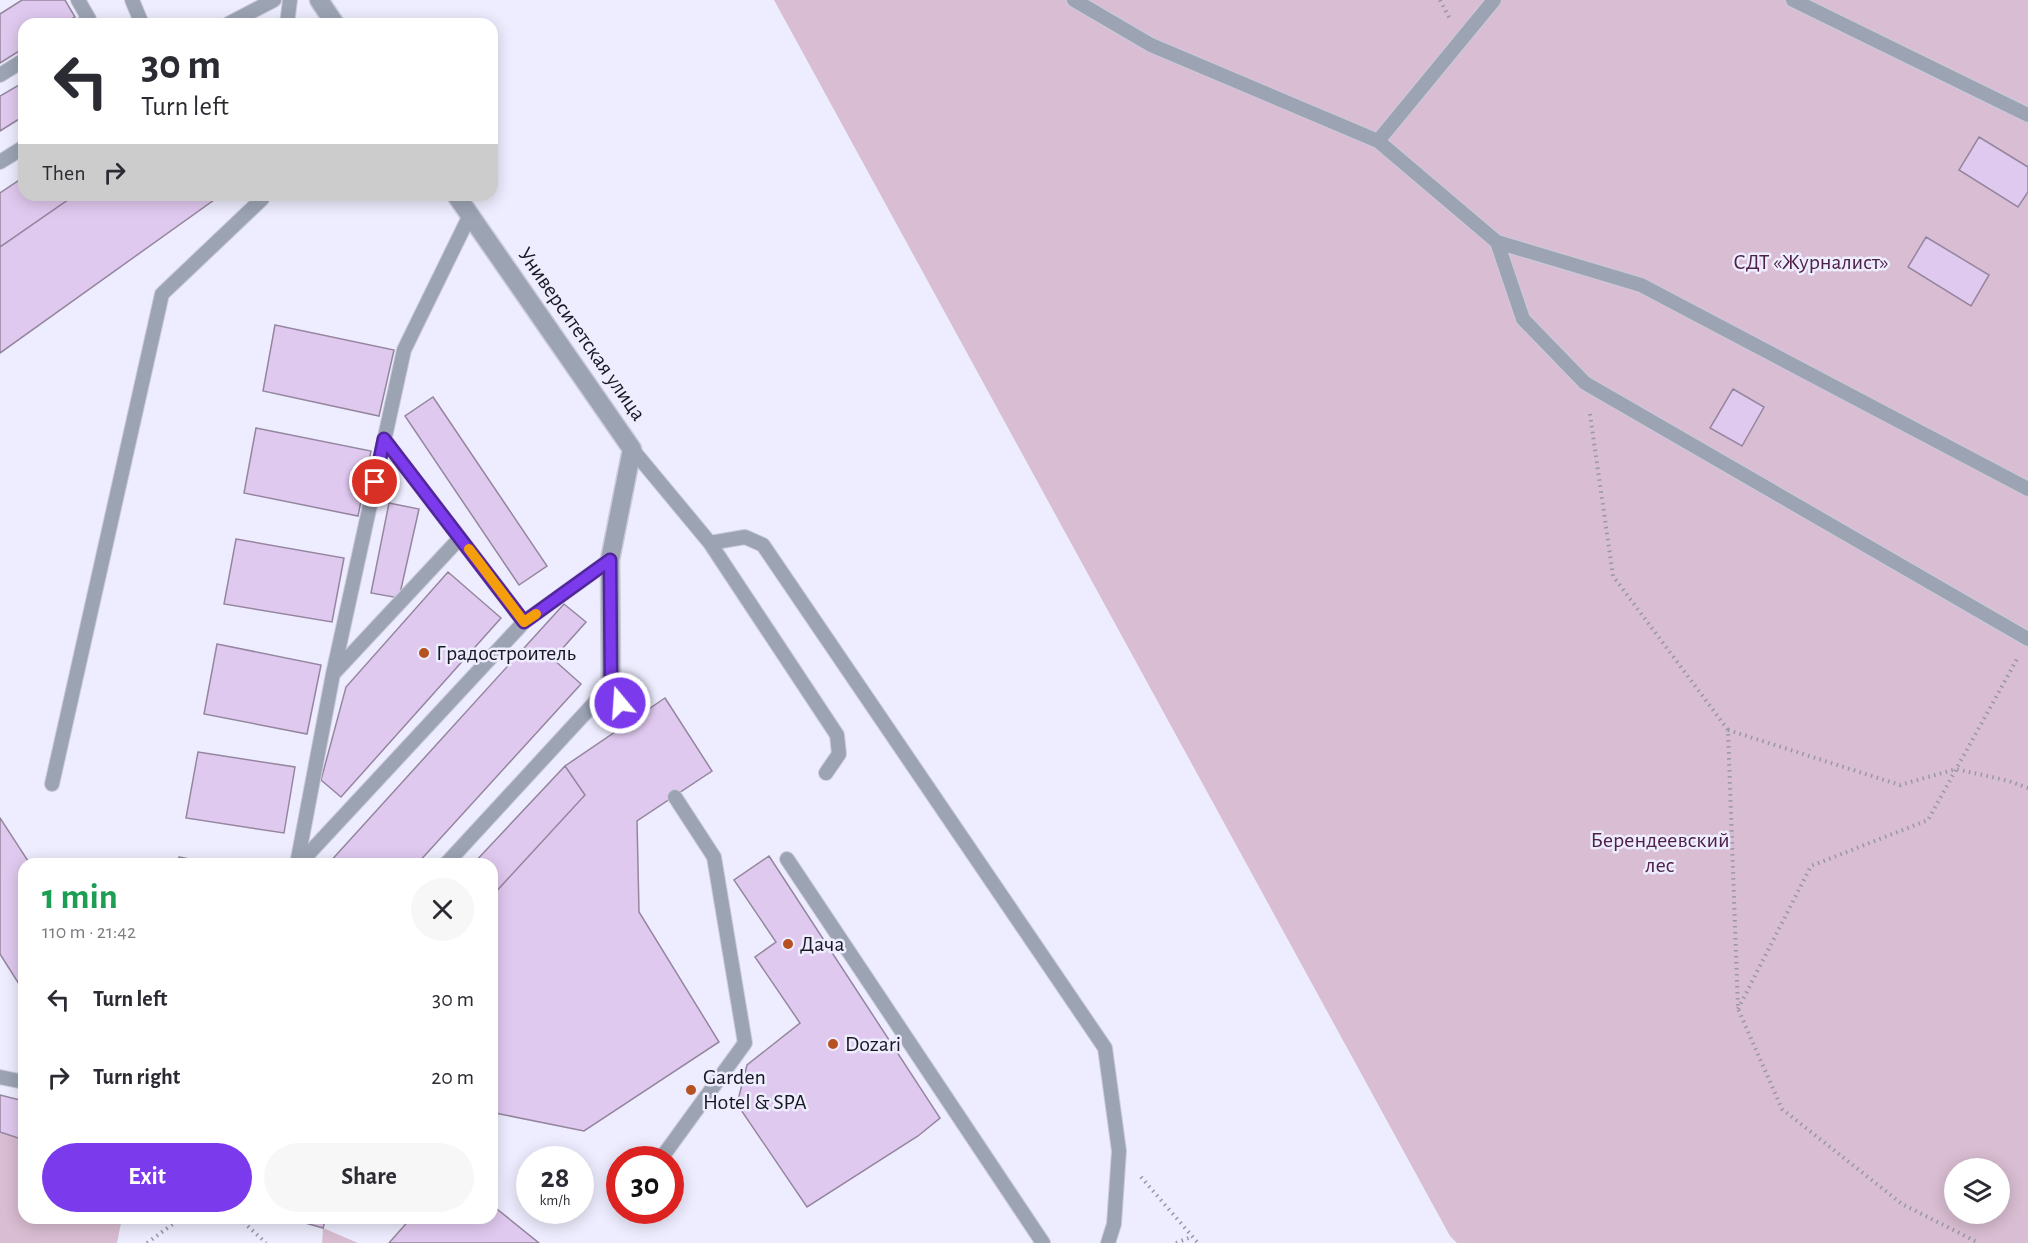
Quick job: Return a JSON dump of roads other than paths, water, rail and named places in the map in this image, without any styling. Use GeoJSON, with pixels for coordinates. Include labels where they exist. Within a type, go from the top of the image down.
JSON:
{"type":"FeatureCollection","features":[{"type":"Feature","properties":{"kind":"street"},"geometry":{"type":"LineString","coordinates":[[319,0],[331,18]]}},
{"type":"Feature","properties":{"kind":"street","name":"Университетская улица"},"geometry":{"type":"LineString","coordinates":[[460,201],[632,449],[610,560],[611,685],[629,722]]}},
{"type":"Feature","properties":{"kind":"lane"},"geometry":{"type":"LineString","coordinates":[[78,0],[88,18]]}},
{"type":"Feature","properties":{"kind":"lane"},"geometry":{"type":"LineString","coordinates":[[132,0],[140,18]]}},
{"type":"Feature","properties":{"kind":"lane"},"geometry":{"type":"LineString","coordinates":[[240,18],[274,0]]}},
{"type":"Feature","properties":{"kind":"lane"},"geometry":{"type":"LineString","coordinates":[[288,18],[291,0]]}},
{"type":"Feature","properties":{"kind":"lane"},"geometry":{"type":"LineString","coordinates":[[1074,0],[1151,45],[1378,141],[1497,242],[1641,285],[2028,489]]}},
{"type":"Feature","properties":{"kind":"lane"},"geometry":{"type":"LineString","coordinates":[[1378,141],[1494,0]]}},
{"type":"Feature","properties":{"kind":"lane"},"geometry":{"type":"LineString","coordinates":[[1793,0],[2028,115]]}},
{"type":"Feature","properties":{"kind":"lane"},"geometry":{"type":"LineString","coordinates":[[0,75],[18,64]]}},
{"type":"Feature","properties":{"kind":"lane"},"geometry":{"type":"LineString","coordinates":[[0,162],[18,151]]}},
{"type":"Feature","properties":{"kind":"lane"},"geometry":{"type":"LineString","coordinates":[[52,784],[162,294],[260,201]]}},
{"type":"Feature","properties":{"kind":"lane"},"geometry":{"type":"LineString","coordinates":[[299,858],[333,674],[404,350],[470,215]]}},
{"type":"Feature","properties":{"kind":"lane"},"geometry":{"type":"LineString","coordinates":[[1497,242],[1523,319],[1585,383],[2028,639]]}},
{"type":"Feature","properties":{"kind":"lane"},"geometry":{"type":"LineString","coordinates":[[384,439],[524,622]]}},
{"type":"Feature","properties":{"kind":"lane"},"geometry":{"type":"LineString","coordinates":[[632,449],[710,543],[837,735],[839,754],[826,773]]}},
{"type":"Feature","properties":{"kind":"lane"},"geometry":{"type":"LineString","coordinates":[[710,543],[745,537],[764,545],[1105,1048],[1119,1151],[1114,1224],[1108,1243]]}},
{"type":"Feature","properties":{"kind":"lane"},"geometry":{"type":"LineString","coordinates":[[333,674],[460,538]]}},
{"type":"Feature","properties":{"kind":"lane"},"geometry":{"type":"LineString","coordinates":[[304,858],[524,622],[610,560]]}},
{"type":"Feature","properties":{"kind":"lane"},"geometry":{"type":"LineString","coordinates":[[452,858],[611,685]]}},
{"type":"Feature","properties":{"kind":"lane"},"geometry":{"type":"LineString","coordinates":[[670,1146],[745,1043],[714,857],[675,797]]}},
{"type":"Feature","properties":{"kind":"lane"},"geometry":{"type":"LineString","coordinates":[[787,859],[1043,1243]]}},
{"type":"Feature","properties":{"kind":"lane"},"geometry":{"type":"LineString","coordinates":[[0,1077],[18,1081]]}},
{"type":"Feature","properties":{"kind":"place","name":"Градостроитель"},"geometry":{"type":"Point","coordinates":[424,653]}},
{"type":"Feature","properties":{"kind":"place","name":"Дача"},"geometry":{"type":"Point","coordinates":[788,944]}},
{"type":"Feature","properties":{"kind":"place","name":"Dozari"},"geometry":{"type":"Point","coordinates":[833,1044]}},
{"type":"Feature","properties":{"kind":"place","name":"Garden Hotel & SPA"},"geometry":{"type":"Point","coordinates":[691,1090]}},
{"type":"Feature","properties":{"kind":"park label","name":"СДТ «Журналист»"},"geometry":{"type":"Point","coordinates":[1811,262]}},
{"type":"Feature","properties":{"kind":"park label","name":"Берендеевский лес"},"geometry":{"type":"Point","coordinates":[1660,852]}}]}
